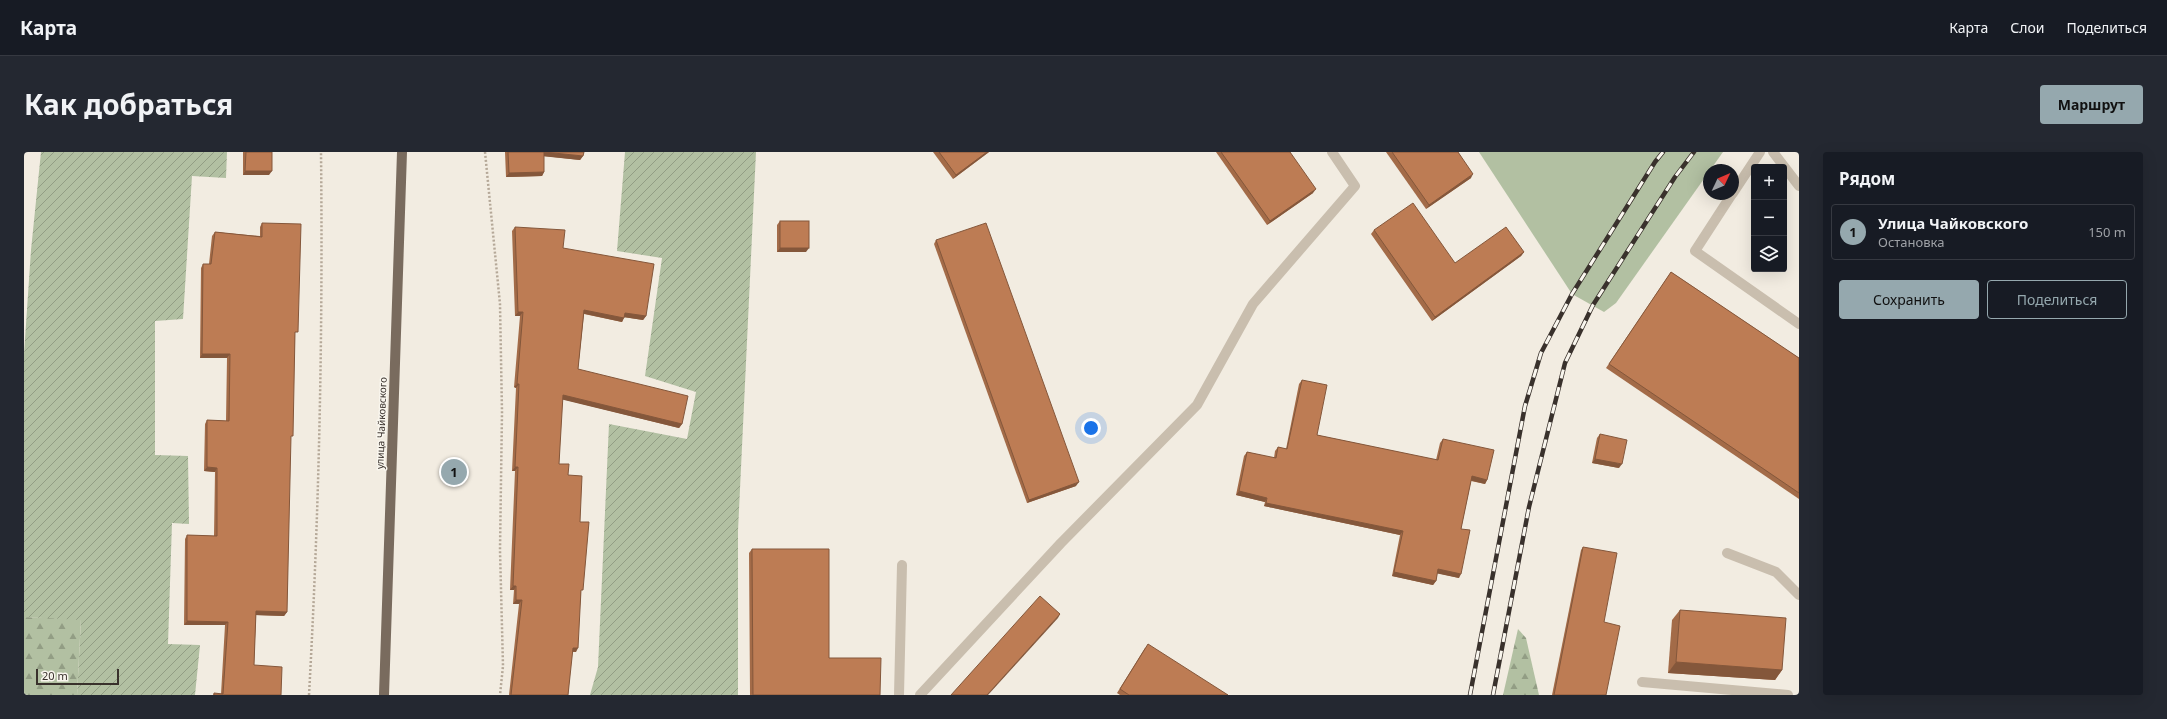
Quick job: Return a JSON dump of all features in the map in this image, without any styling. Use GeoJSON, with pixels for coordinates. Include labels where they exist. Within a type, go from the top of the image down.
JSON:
{"type":"FeatureCollection","features":[{"type":"Feature","properties":{"kind":"main road","name":"улица Чайковского"},"geometry":{"type":"LineString","coordinates":[[384,695],[402,152]]}},
{"type":"Feature","properties":{"kind":"lane"},"geometry":{"type":"LineString","coordinates":[[920,695],[1061,543],[1197,405],[1253,304],[1355,186],[1332,152]]}},
{"type":"Feature","properties":{"kind":"lane"},"geometry":{"type":"LineString","coordinates":[[1739,184],[1760,152]]}},
{"type":"Feature","properties":{"kind":"lane"},"geometry":{"type":"LineString","coordinates":[[1772,152],[1799,186]]}},
{"type":"Feature","properties":{"kind":"lane"},"geometry":{"type":"LineString","coordinates":[[1728,200],[1694,251],[1799,324]]}},
{"type":"Feature","properties":{"kind":"lane"},"geometry":{"type":"LineString","coordinates":[[1727,553],[1776,572],[1799,595]]}},
{"type":"Feature","properties":{"kind":"lane"},"geometry":{"type":"LineString","coordinates":[[899,695],[902,565]]}},
{"type":"Feature","properties":{"kind":"lane"},"geometry":{"type":"LineString","coordinates":[[1642,682],[1788,695]]}},
{"type":"Feature","properties":{"kind":"path"},"geometry":{"type":"LineString","coordinates":[[309,695],[316,527],[322,251],[321,152]]}},
{"type":"Feature","properties":{"kind":"path"},"geometry":{"type":"LineString","coordinates":[[486,152],[500,304],[502,412],[500,550],[503,666],[500,695]]}},
{"type":"Feature","properties":{"kind":"green space"},"geometry":{"type":"Polygon","coordinates":[[[41,152],[227,152],[226,178],[192,176],[183,319],[155,321],[155,455],[188,456],[189,524],[172,523],[168,644],[200,645],[195,695],[77,695],[81,620],[24,617],[24,354],[31,250],[41,152]]]}},
{"type":"Feature","properties":{"kind":"green space"},"geometry":{"type":"Polygon","coordinates":[[[625,152],[756,152],[738,531],[738,695],[590,695],[598,667],[609,424],[687,439],[696,392],[645,376],[662,258],[617,251],[625,152]]]}},
{"type":"Feature","properties":{"kind":"green space"},"geometry":{"type":"Polygon","coordinates":[[[1479,152],[1723,152],[1714,164],[1703,164],[1703,180],[1616,303],[1604,312],[1572,294],[1479,152]]]}},
{"type":"Feature","properties":{"kind":"green space"},"geometry":{"type":"Polygon","coordinates":[[[24,617],[81,619],[77,695],[24,695],[24,617]]]}},
{"type":"Feature","properties":{"kind":"green space"},"geometry":{"type":"Polygon","coordinates":[[[1518,629],[1526,638],[1539,695],[1503,695],[1518,629]]]}},
{"type":"Feature","properties":{"kind":"building"},"geometry":{"type":"Polygon","coordinates":[[[246,152],[272,152],[272,171],[245,171],[246,152]]]}},
{"type":"Feature","properties":{"kind":"building"},"geometry":{"type":"Polygon","coordinates":[[[508,152],[544,152],[544,172],[509,173],[508,152]]]}},
{"type":"Feature","properties":{"kind":"building"},"geometry":{"type":"Polygon","coordinates":[[[544,152],[584,152],[583,156],[544,152]]]}},
{"type":"Feature","properties":{"kind":"building"},"geometry":{"type":"Polygon","coordinates":[[[939,152],[987,152],[956,175],[939,152]]]}},
{"type":"Feature","properties":{"kind":"building"},"geometry":{"type":"Polygon","coordinates":[[[1221,152],[1290,152],[1316,189],[1270,221],[1221,152]]]}},
{"type":"Feature","properties":{"kind":"building"},"geometry":{"type":"Polygon","coordinates":[[[1392,152],[1458,152],[1473,174],[1429,205],[1392,152]]]}},
{"type":"Feature","properties":{"kind":"building"},"geometry":{"type":"Polygon","coordinates":[[[1413,203],[1455,263],[1506,227],[1524,252],[1435,317],[1374,230],[1413,203]]]}},
{"type":"Feature","properties":{"kind":"building"},"geometry":{"type":"Polygon","coordinates":[[[780,221],[809,221],[809,248],[780,248],[780,221]]]}},
{"type":"Feature","properties":{"kind":"building"},"geometry":{"type":"Polygon","coordinates":[[[262,223],[301,224],[298,332],[295,332],[293,436],[291,436],[287,612],[256,611],[254,665],[282,667],[281,695],[214,695],[214,693],[223,694],[228,622],[187,621],[187,535],[217,536],[217,468],[207,467],[207,420],[229,421],[230,354],[202,354],[203,264],[211,264],[215,232],[262,237],[262,223]]]}},
{"type":"Feature","properties":{"kind":"building"},"geometry":{"type":"Polygon","coordinates":[[[986,223],[1079,482],[1029,500],[936,240],[986,223]]]}},
{"type":"Feature","properties":{"kind":"building"},"geometry":{"type":"Polygon","coordinates":[[[515,227],[565,230],[563,248],[654,264],[646,316],[625,313],[624,318],[584,310],[578,369],[688,396],[682,424],[563,395],[559,464],[569,464],[568,475],[582,476],[580,522],[589,522],[583,590],[581,590],[578,648],[573,648],[568,695],[511,695],[522,600],[516,600],[516,586],[513,586],[518,467],[515,467],[519,384],[517,384],[523,312],[518,312],[515,227]]]}},
{"type":"Feature","properties":{"kind":"building"},"geometry":{"type":"Polygon","coordinates":[[[1671,272],[1799,358],[1799,493],[1609,364],[1671,272]]]}},
{"type":"Feature","properties":{"kind":"building"},"geometry":{"type":"Polygon","coordinates":[[[1302,380],[1327,385],[1317,435],[1438,460],[1443,439],[1494,450],[1487,480],[1472,476],[1461,529],[1470,530],[1461,574],[1438,569],[1436,581],[1394,572],[1403,531],[1266,503],[1267,498],[1239,491],[1247,452],[1276,458],[1278,447],[1287,449],[1302,380]]]}},
{"type":"Feature","properties":{"kind":"building"},"geometry":{"type":"Polygon","coordinates":[[[1600,434],[1627,440],[1622,464],[1595,459],[1600,434]]]}},
{"type":"Feature","properties":{"kind":"building"},"geometry":{"type":"Polygon","coordinates":[[[1583,547],[1617,553],[1604,622],[1620,626],[1606,695],[1554,695],[1583,547]]]}},
{"type":"Feature","properties":{"kind":"building"},"geometry":{"type":"Polygon","coordinates":[[[752,549],[829,549],[829,658],[881,658],[880,695],[753,695],[752,549]]]}},
{"type":"Feature","properties":{"kind":"building"},"geometry":{"type":"Polygon","coordinates":[[[1040,596],[1060,614],[987,695],[951,695],[1040,596]]]}},
{"type":"Feature","properties":{"kind":"building"},"geometry":{"type":"Polygon","coordinates":[[[1680,610],[1786,618],[1782,670],[1676,662],[1680,610]]]}},
{"type":"Feature","properties":{"kind":"building"},"geometry":{"type":"Polygon","coordinates":[[[1148,644],[1228,695],[1129,695],[1120,689],[1148,644]]]}},
{"type":"Feature","properties":{"kind":"railway"},"geometry":{"type":"LineString","coordinates":[[1470,695],[1525,406],[1541,353],[1572,294],[1655,162],[1663,152]]}},
{"type":"Feature","properties":{"kind":"railway"},"geometry":{"type":"LineString","coordinates":[[1493,695],[1529,507],[1565,363],[1593,305],[1675,177],[1694,152]]}},
{"type":"Feature","properties":{"kind":"place","name":"Улица Чайковского"},"geometry":{"type":"Point","coordinates":[454,472]}}]}
